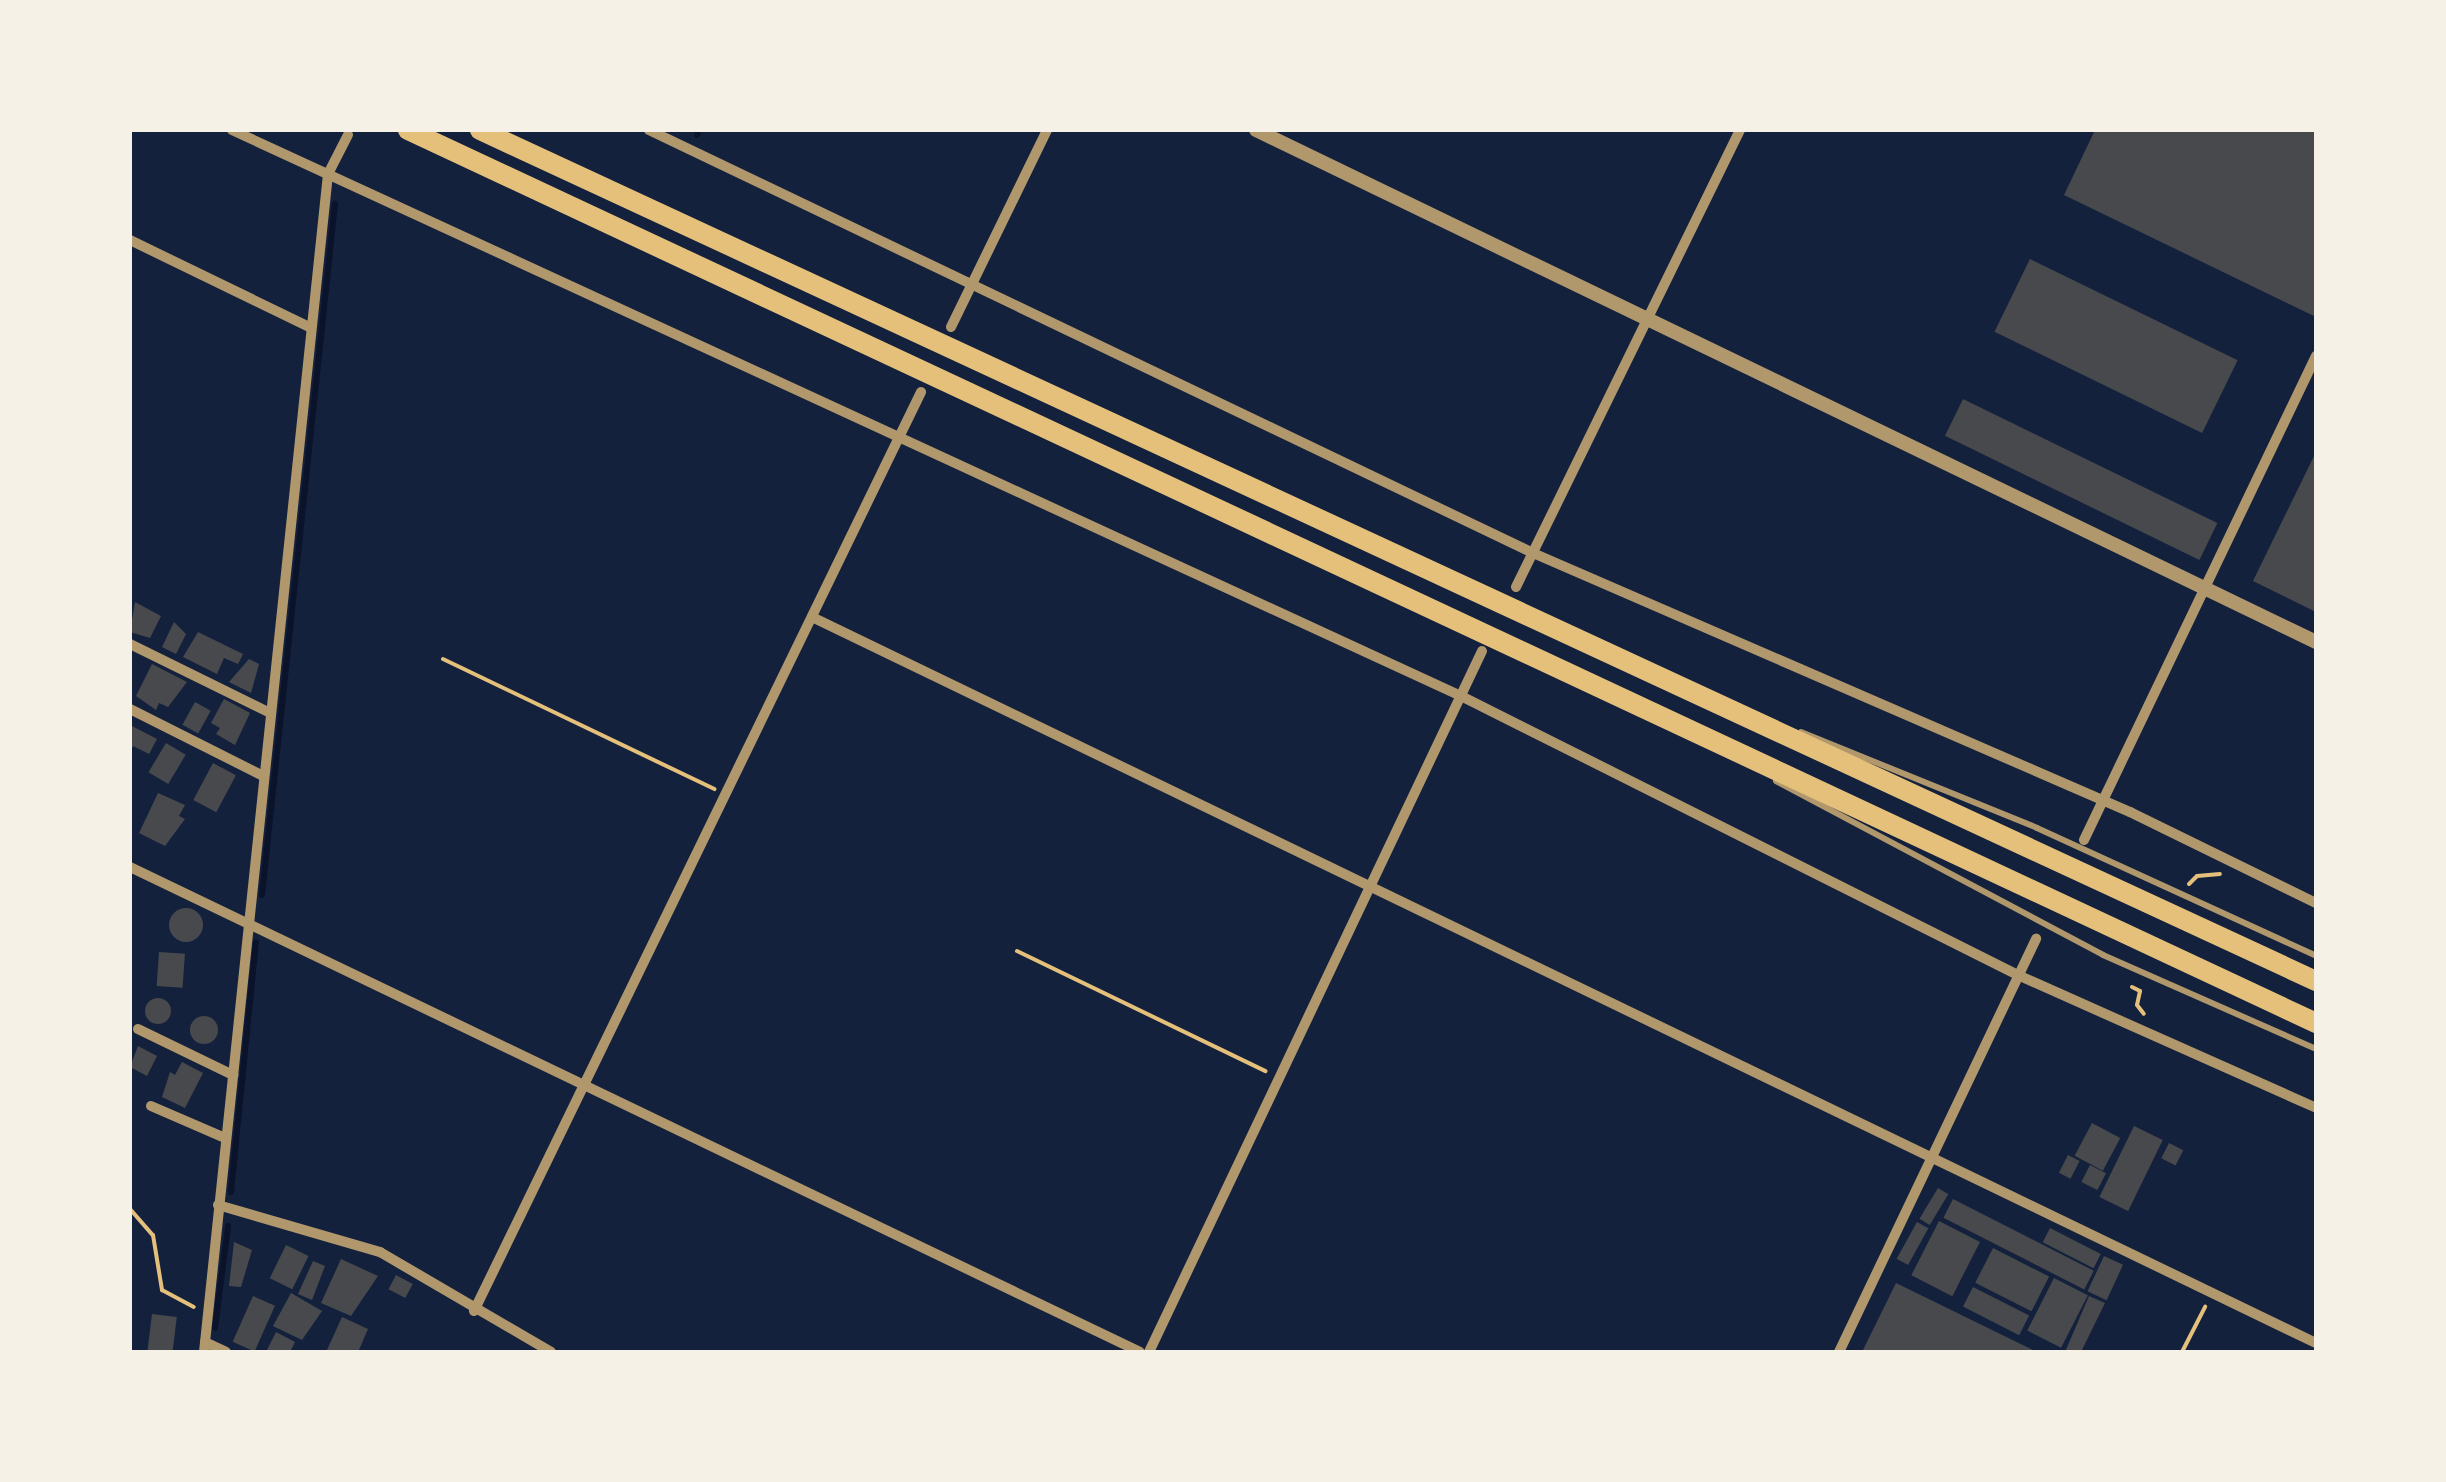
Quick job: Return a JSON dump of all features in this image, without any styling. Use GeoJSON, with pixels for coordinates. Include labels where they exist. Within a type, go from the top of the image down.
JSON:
{"type":"FeatureCollection","features":[{"type":"Feature","properties":{"kind":"highway"},"geometry":{"type":"LineString","coordinates":[[408,130],[2316,1022]]}},
{"type":"Feature","properties":{"kind":"highway"},"geometry":{"type":"LineString","coordinates":[[480,130],[1645,674],[2316,981]]}},
{"type":"Feature","properties":{"kind":"street"},"geometry":{"type":"LineString","coordinates":[[232,130],[901,434],[1461,696],[2020,976],[2316,1108]]}},
{"type":"Feature","properties":{"kind":"street"},"geometry":{"type":"LineString","coordinates":[[648,130],[1533,553],[2102,804],[2316,903]]}},
{"type":"Feature","properties":{"kind":"street"},"geometry":{"type":"LineString","coordinates":[[951,327],[1047,130]]}},
{"type":"Feature","properties":{"kind":"street"},"geometry":{"type":"LineString","coordinates":[[1256,130],[2316,642]]}},
{"type":"Feature","properties":{"kind":"street"},"geometry":{"type":"LineString","coordinates":[[1516,587],[1740,130]]}},
{"type":"Feature","properties":{"kind":"street"},"geometry":{"type":"LineString","coordinates":[[226,1352],[204,1347],[218,1205],[328,174],[348,135]]}},
{"type":"Feature","properties":{"kind":"street"},"geometry":{"type":"LineString","coordinates":[[130,240],[312,328]]}},
{"type":"Feature","properties":{"kind":"street"},"geometry":{"type":"LineString","coordinates":[[2084,840],[2316,356]]}},
{"type":"Feature","properties":{"kind":"street"},"geometry":{"type":"LineString","coordinates":[[474,1312],[921,392]]}},
{"type":"Feature","properties":{"kind":"street"},"geometry":{"type":"LineString","coordinates":[[812,617],[2316,1343]]}},
{"type":"Feature","properties":{"kind":"street"},"geometry":{"type":"LineString","coordinates":[[130,644],[270,713]]}},
{"type":"Feature","properties":{"kind":"street"},"geometry":{"type":"LineString","coordinates":[[1149,1352],[1482,651]]}},
{"type":"Feature","properties":{"kind":"street"},"geometry":{"type":"LineString","coordinates":[[130,710],[263,776]]}},
{"type":"Feature","properties":{"kind":"street"},"geometry":{"type":"LineString","coordinates":[[130,867],[587,1083],[1140,1352]]}},
{"type":"Feature","properties":{"kind":"street"},"geometry":{"type":"LineString","coordinates":[[1839,1352],[2036,939]]}},
{"type":"Feature","properties":{"kind":"street"},"geometry":{"type":"LineString","coordinates":[[138,1030],[233,1075]]}},
{"type":"Feature","properties":{"kind":"street"},"geometry":{"type":"LineString","coordinates":[[151,1106],[226,1138]]}},
{"type":"Feature","properties":{"kind":"street"},"geometry":{"type":"LineString","coordinates":[[218,1205],[380,1252],[474,1312],[551,1352]]}},
{"type":"Feature","properties":{"kind":"lane"},"geometry":{"type":"LineString","coordinates":[[1645,674],[1899,769],[2316,956]]}},
{"type":"Feature","properties":{"kind":"lane"},"geometry":{"type":"LineString","coordinates":[[1633,702],[2086,946],[2316,1049]]}},
{"type":"Feature","properties":{"kind":"path"},"geometry":{"type":"LineString","coordinates":[[443,658],[727,795]]}},
{"type":"Feature","properties":{"kind":"path"},"geometry":{"type":"LineString","coordinates":[[2185,888],[2197,876],[2220,875],[2229,862]]}},
{"type":"Feature","properties":{"kind":"path"},"geometry":{"type":"LineString","coordinates":[[1017,951],[1280,1078]]}},
{"type":"Feature","properties":{"kind":"path"},"geometry":{"type":"LineString","coordinates":[[2132,987],[2140,992],[2137,1005],[2155,1028],[2151,1037]]}},
{"type":"Feature","properties":{"kind":"path"},"geometry":{"type":"LineString","coordinates":[[130,1209],[152,1234],[162,1290],[208,1314]]}},
{"type":"Feature","properties":{"kind":"path"},"geometry":{"type":"LineString","coordinates":[[2182,1352],[2212,1292]]}},
{"type":"Feature","properties":{"kind":"building"},"geometry":{"type":"Polygon","coordinates":[[[2095,130],[2316,130],[2316,317],[2064,195],[2095,130]]]}},
{"type":"Feature","properties":{"kind":"building"},"geometry":{"type":"Polygon","coordinates":[[[2030,259],[2238,360],[2202,433],[1994,332],[2030,259]]]}},
{"type":"Feature","properties":{"kind":"building"},"geometry":{"type":"Polygon","coordinates":[[[1963,399],[2217,523],[2199,560],[1945,436],[1963,399]]]}},
{"type":"Feature","properties":{"kind":"building"},"geometry":{"type":"Polygon","coordinates":[[[2316,452],[2316,612],[2253,581],[2316,452]]]}},
{"type":"Feature","properties":{"kind":"building"},"geometry":{"type":"Polygon","coordinates":[[[135,602],[161,616],[150,638],[130,632],[135,602]]]}},
{"type":"Feature","properties":{"kind":"building"},"geometry":{"type":"Polygon","coordinates":[[[174,622],[186,634],[176,654],[162,647],[174,622]]]}},
{"type":"Feature","properties":{"kind":"building"},"geometry":{"type":"Polygon","coordinates":[[[198,632],[243,654],[238,664],[224,658],[217,674],[183,657],[198,632]]]}},
{"type":"Feature","properties":{"kind":"building"},"geometry":{"type":"Polygon","coordinates":[[[249,659],[259,664],[251,693],[229,682],[249,659]]]}},
{"type":"Feature","properties":{"kind":"building"},"geometry":{"type":"Polygon","coordinates":[[[152,664],[187,682],[168,707],[159,703],[156,710],[136,696],[152,664]]]}},
{"type":"Feature","properties":{"kind":"building"},"geometry":{"type":"Polygon","coordinates":[[[224,699],[250,713],[235,745],[216,734],[220,728],[211,723],[224,699]]]}},
{"type":"Feature","properties":{"kind":"building"},"geometry":{"type":"Polygon","coordinates":[[[195,702],[211,711],[198,733],[182,725],[195,702]]]}},
{"type":"Feature","properties":{"kind":"building"},"geometry":{"type":"Polygon","coordinates":[[[130,725],[157,739],[149,754],[133,746],[130,753],[130,725]]]}},
{"type":"Feature","properties":{"kind":"building"},"geometry":{"type":"Polygon","coordinates":[[[166,743],[186,755],[168,784],[148,772],[166,743]]]}},
{"type":"Feature","properties":{"kind":"building"},"geometry":{"type":"Polygon","coordinates":[[[213,763],[236,775],[216,812],[193,800],[213,763]]]}},
{"type":"Feature","properties":{"kind":"building"},"geometry":{"type":"Polygon","coordinates":[[[158,793],[185,805],[179,816],[185,819],[165,846],[139,833],[158,793]]]}},
{"type":"Feature","properties":{"kind":"building"},"geometry":{"type":"Polygon","coordinates":[[[186,908],[198,913],[203,925],[198,937],[186,942],[174,937],[169,925],[174,913],[186,908]]]}},
{"type":"Feature","properties":{"kind":"building"},"geometry":{"type":"Polygon","coordinates":[[[159,952],[185,954],[183,988],[157,986],[159,952]]]}},
{"type":"Feature","properties":{"kind":"building"},"geometry":{"type":"Polygon","coordinates":[[[158,998],[167,1002],[171,1011],[167,1020],[158,1024],[149,1020],[145,1011],[149,1002],[158,998]]]}},
{"type":"Feature","properties":{"kind":"building"},"geometry":{"type":"Polygon","coordinates":[[[204,1016],[214,1020],[218,1030],[214,1040],[204,1044],[194,1040],[190,1030],[194,1020],[204,1016]]]}},
{"type":"Feature","properties":{"kind":"building"},"geometry":{"type":"Polygon","coordinates":[[[138,1046],[157,1056],[147,1076],[130,1067],[138,1046]]]}},
{"type":"Feature","properties":{"kind":"building"},"geometry":{"type":"Polygon","coordinates":[[[182,1062],[203,1073],[185,1108],[162,1097],[170,1072],[175,1075],[182,1062]]]}},
{"type":"Feature","properties":{"kind":"building"},"geometry":{"type":"Polygon","coordinates":[[[2092,1123],[2120,1138],[2103,1171],[2075,1156],[2092,1123]]]}},
{"type":"Feature","properties":{"kind":"building"},"geometry":{"type":"Polygon","coordinates":[[[2134,1126],[2163,1140],[2128,1211],[2099,1197],[2134,1126]]]}},
{"type":"Feature","properties":{"kind":"building"},"geometry":{"type":"Polygon","coordinates":[[[2169,1143],[2183,1150],[2176,1165],[2161,1158],[2169,1143]]]}},
{"type":"Feature","properties":{"kind":"building"},"geometry":{"type":"Polygon","coordinates":[[[2068,1155],[2080,1161],[2071,1179],[2059,1173],[2068,1155]]]}},
{"type":"Feature","properties":{"kind":"building"},"geometry":{"type":"Polygon","coordinates":[[[2090,1165],[2106,1173],[2097,1190],[2081,1182],[2090,1165]]]}},
{"type":"Feature","properties":{"kind":"building"},"geometry":{"type":"Polygon","coordinates":[[[1938,1188],[1948,1194],[1930,1225],[1919,1219],[1938,1188]]]}},
{"type":"Feature","properties":{"kind":"building"},"geometry":{"type":"Polygon","coordinates":[[[1953,1199],[2094,1271],[2084,1289],[1943,1218],[1953,1199]]]}},
{"type":"Feature","properties":{"kind":"building"},"geometry":{"type":"Polygon","coordinates":[[[1939,1221],[1980,1242],[1952,1296],[1911,1275],[1939,1221]]]}},
{"type":"Feature","properties":{"kind":"building"},"geometry":{"type":"Polygon","coordinates":[[[1917,1222],[1928,1228],[1908,1265],[1897,1259],[1917,1222]]]}},
{"type":"Feature","properties":{"kind":"building"},"geometry":{"type":"Polygon","coordinates":[[[2050,1228],[2101,1254],[2094,1268],[2043,1242],[2050,1228]]]}},
{"type":"Feature","properties":{"kind":"building"},"geometry":{"type":"Polygon","coordinates":[[[234,1242],[252,1250],[241,1287],[229,1286],[234,1242]]]}},
{"type":"Feature","properties":{"kind":"building"},"geometry":{"type":"Polygon","coordinates":[[[286,1245],[308,1256],[292,1289],[270,1278],[286,1245]]]}},
{"type":"Feature","properties":{"kind":"building"},"geometry":{"type":"Polygon","coordinates":[[[1993,1248],[2049,1277],[2031,1311],[1975,1283],[1993,1248]]]}},
{"type":"Feature","properties":{"kind":"building"},"geometry":{"type":"Polygon","coordinates":[[[2104,1256],[2123,1265],[2107,1300],[2088,1291],[2104,1256]]]}},
{"type":"Feature","properties":{"kind":"building"},"geometry":{"type":"Polygon","coordinates":[[[341,1259],[378,1276],[351,1316],[321,1303],[341,1259]]]}},
{"type":"Feature","properties":{"kind":"building"},"geometry":{"type":"Polygon","coordinates":[[[313,1261],[325,1266],[312,1300],[298,1294],[313,1261]]]}},
{"type":"Feature","properties":{"kind":"building"},"geometry":{"type":"Polygon","coordinates":[[[396,1275],[413,1284],[405,1298],[388,1289],[396,1275]]]}},
{"type":"Feature","properties":{"kind":"building"},"geometry":{"type":"Polygon","coordinates":[[[2054,1278],[2088,1295],[2061,1348],[2027,1331],[2054,1278]]]}},
{"type":"Feature","properties":{"kind":"building"},"geometry":{"type":"Polygon","coordinates":[[[1896,1283],[2037,1352],[1862,1352],[1896,1283]]]}},
{"type":"Feature","properties":{"kind":"building"},"geometry":{"type":"Polygon","coordinates":[[[1973,1287],[2029,1316],[2019,1335],[1963,1307],[1973,1287]]]}},
{"type":"Feature","properties":{"kind":"building"},"geometry":{"type":"Polygon","coordinates":[[[291,1293],[322,1311],[302,1340],[273,1326],[291,1293]]]}},
{"type":"Feature","properties":{"kind":"building"},"geometry":{"type":"Polygon","coordinates":[[[253,1296],[275,1306],[255,1351],[233,1342],[253,1296]]]}},
{"type":"Feature","properties":{"kind":"building"},"geometry":{"type":"Polygon","coordinates":[[[2089,1296],[2105,1303],[2081,1352],[2065,1352],[2089,1296]]]}},
{"type":"Feature","properties":{"kind":"building"},"geometry":{"type":"Polygon","coordinates":[[[152,1314],[177,1317],[173,1352],[147,1352],[152,1314]]]}},
{"type":"Feature","properties":{"kind":"building"},"geometry":{"type":"Polygon","coordinates":[[[342,1317],[368,1329],[358,1352],[327,1350],[342,1317]]]}},
{"type":"Feature","properties":{"kind":"building"},"geometry":{"type":"Polygon","coordinates":[[[276,1332],[295,1342],[290,1352],[266,1352],[276,1332]]]}},
{"type":"Feature","properties":{"kind":"waterway"},"geometry":{"type":"LineString","coordinates":[[697,135],[699,130]]}},
{"type":"Feature","properties":{"kind":"waterway"},"geometry":{"type":"LineString","coordinates":[[262,895],[335,204]]}},
{"type":"Feature","properties":{"kind":"waterway"},"geometry":{"type":"LineString","coordinates":[[231,1192],[256,942]]}},
{"type":"Feature","properties":{"kind":"waterway"},"geometry":{"type":"LineString","coordinates":[[215,1328],[228,1226]]}}]}
